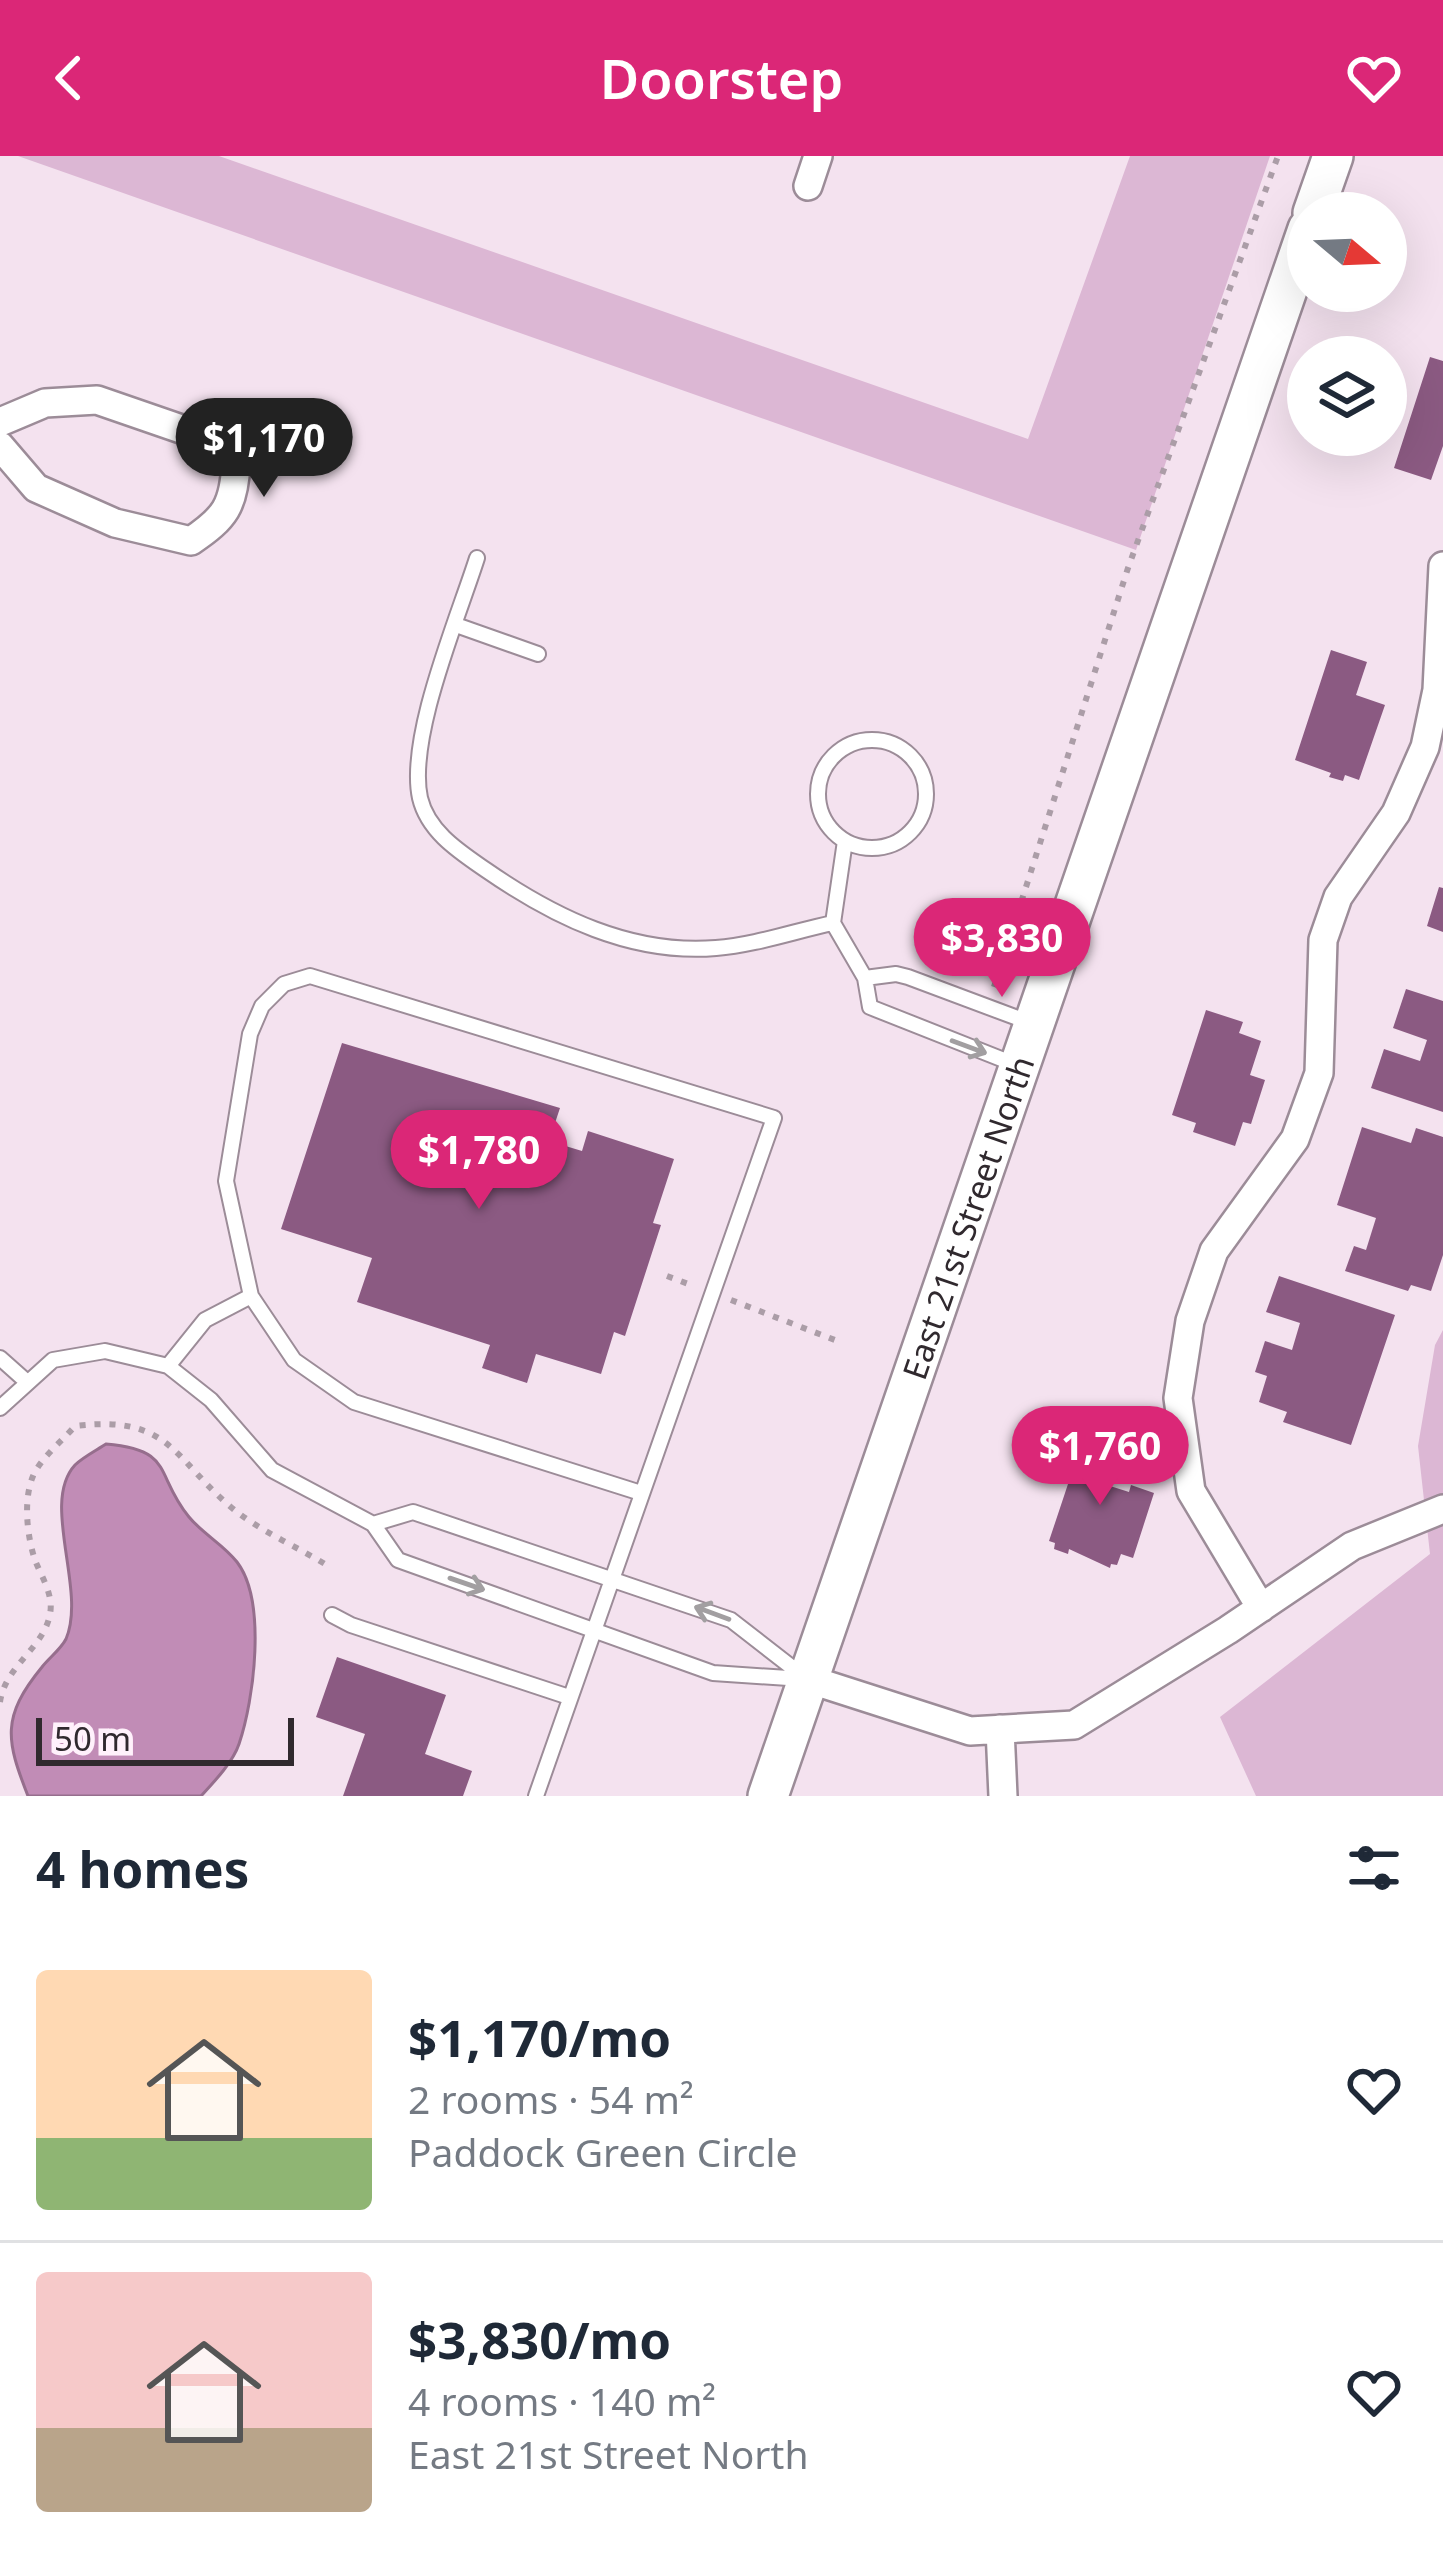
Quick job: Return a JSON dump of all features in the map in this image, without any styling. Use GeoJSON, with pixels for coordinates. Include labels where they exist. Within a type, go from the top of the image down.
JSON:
{"type":"FeatureCollection","features":[{"type":"Feature","properties":{"kind":"main road"},"geometry":{"type":"LineString","coordinates":[[1320,192],[1333,156]]}},
{"type":"Feature","properties":{"kind":"main road","name":"East 21st Street North"},"geometry":{"type":"LineString","coordinates":[[768,1796],[1287,290]]}},
{"type":"Feature","properties":{"kind":"street"},"geometry":{"type":"LineString","coordinates":[[808,186],[818,156]]}},
{"type":"Feature","properties":{"kind":"street"},"geometry":{"type":"LineString","coordinates":[[0,422],[45,403],[98,400],[212,440],[236,463],[235,489],[221,521],[190,541],[115,523],[36,488],[0,446]]}},
{"type":"Feature","properties":{"kind":"street"},"geometry":{"type":"LineString","coordinates":[[1261,1608],[1192,1490],[1178,1397],[1190,1321],[1214,1251],[1295,1139],[1319,1073],[1323,940],[1338,898],[1396,813],[1425,747],[1437,690],[1443,566]]}},
{"type":"Feature","properties":{"kind":"street"},"geometry":{"type":"LineString","coordinates":[[808,1679],[970,1730],[1074,1725],[1352,1546],[1443,1509]]}},
{"type":"Feature","properties":{"kind":"street"},"geometry":{"type":"LineString","coordinates":[[1000,1729],[1003,1796]]}},
{"type":"Feature","properties":{"kind":"lane"},"geometry":{"type":"LineString","coordinates":[[477,558],[421,743],[420,799],[444,841],[521,894],[584,928],[660,947],[718,948],[833,923]]}},
{"type":"Feature","properties":{"kind":"lane"},"geometry":{"type":"LineString","coordinates":[[456,625],[538,654]]}},
{"type":"Feature","properties":{"kind":"lane"},"geometry":{"type":"LineString","coordinates":[[867,740],[902,749],[916,762],[924,779],[926,797],[913,828],[899,841],[881,847],[845,841],[820,811],[822,773],[846,746],[867,740]]}},
{"type":"Feature","properties":{"kind":"lane"},"geometry":{"type":"LineString","coordinates":[[845,841],[833,923],[865,978],[869,1006],[884,1016],[1019,1066]]}},
{"type":"Feature","properties":{"kind":"lane"},"geometry":{"type":"LineString","coordinates":[[865,978],[896,974],[1034,1024]]}},
{"type":"Feature","properties":{"kind":"lane"},"geometry":{"type":"LineString","coordinates":[[536,1796],[774,1118],[310,976],[284,984],[262,1006],[250,1034],[226,1181],[251,1296],[294,1360],[354,1402],[641,1493]]}},
{"type":"Feature","properties":{"kind":"lane"},"geometry":{"type":"LineString","coordinates":[[168,1366],[206,1320],[251,1296]]}},
{"type":"Feature","properties":{"kind":"lane"},"geometry":{"type":"LineString","coordinates":[[0,1408],[53,1360],[105,1351],[168,1366],[211,1400],[272,1470],[373,1524],[398,1560],[713,1673],[808,1679]]}},
{"type":"Feature","properties":{"kind":"lane"},"geometry":{"type":"LineString","coordinates":[[0,1358],[27,1382]]}},
{"type":"Feature","properties":{"kind":"lane"},"geometry":{"type":"LineString","coordinates":[[373,1524],[413,1512],[731,1620],[808,1679]]}},
{"type":"Feature","properties":{"kind":"lane"},"geometry":{"type":"LineString","coordinates":[[332,1615],[569,1697]]}},
{"type":"Feature","properties":{"kind":"path"},"geometry":{"type":"LineString","coordinates":[[987,1007],[1128,568],[1279,156]]}},
{"type":"Feature","properties":{"kind":"path"},"geometry":{"type":"LineString","coordinates":[[667,1276],[840,1342]]}},
{"type":"Feature","properties":{"kind":"path"},"geometry":{"type":"LineString","coordinates":[[0,1702],[3,1683],[32,1650],[50,1614],[47,1585],[34,1558],[27,1522],[33,1475],[75,1426],[114,1421],[151,1432],[189,1460],[237,1511],[325,1564]]}},
{"type":"Feature","properties":{"kind":"shaded area"},"geometry":{"type":"Polygon","coordinates":[[[18,156],[219,156],[1028,439],[1130,156],[1270,156],[1136,550],[18,156]]]}},
{"type":"Feature","properties":{"kind":"shaded area"},"geometry":{"type":"Polygon","coordinates":[[[1443,1330],[1443,1796],[1256,1796],[1220,1717],[1430,1554],[1418,1446],[1435,1345],[1443,1330]]]}},
{"type":"Feature","properties":{"kind":"shaded area"},"geometry":{"type":"Polygon","coordinates":[[[106,1444],[153,1458],[189,1517],[237,1562],[252,1601],[255,1651],[244,1725],[236,1751],[201,1796],[28,1796],[15,1759],[11,1729],[19,1700],[64,1643],[71,1619],[62,1524],[65,1481],[75,1465],[106,1444]]]}},
{"type":"Feature","properties":{"kind":"building"},"geometry":{"type":"Polygon","coordinates":[[[1430,357],[1443,361],[1443,446],[1431,480],[1394,468],[1398,456],[1407,456],[1407,428],[1430,357]]]}},
{"type":"Feature","properties":{"kind":"building"},"geometry":{"type":"Polygon","coordinates":[[[1331,650],[1367,662],[1356,695],[1385,705],[1359,780],[1329,777],[1331,773],[1295,760],[1331,650]]]}},
{"type":"Feature","properties":{"kind":"building"},"geometry":{"type":"Polygon","coordinates":[[[1439,887],[1443,888],[1443,932],[1427,926],[1439,887]]]}},
{"type":"Feature","properties":{"kind":"building"},"geometry":{"type":"Polygon","coordinates":[[[1406,989],[1443,1001],[1443,1112],[1371,1088],[1384,1049],[1420,1061],[1427,1040],[1393,1028],[1406,989]]]}},
{"type":"Feature","properties":{"kind":"building"},"geometry":{"type":"Polygon","coordinates":[[[1206,1010],[1243,1022],[1239,1033],[1261,1041],[1250,1075],[1265,1080],[1251,1124],[1243,1122],[1235,1146],[1193,1132],[1196,1123],[1172,1115],[1206,1010]]]}},
{"type":"Feature","properties":{"kind":"building"},"geometry":{"type":"Polygon","coordinates":[[[342,1043],[560,1108],[549,1141],[582,1151],[588,1131],[674,1159],[653,1223],[661,1225],[625,1336],[614,1332],[601,1374],[536,1354],[527,1383],[482,1368],[490,1345],[357,1302],[372,1258],[281,1229],[342,1043]]]}},
{"type":"Feature","properties":{"kind":"building"},"geometry":{"type":"Polygon","coordinates":[[[1362,1127],[1411,1143],[1416,1128],[1443,1137],[1443,1255],[1431,1291],[1411,1285],[1408,1291],[1345,1271],[1354,1246],[1366,1250],[1376,1218],[1337,1205],[1362,1127]]]}},
{"type":"Feature","properties":{"kind":"building"},"geometry":{"type":"Polygon","coordinates":[[[1279,1276],[1395,1315],[1351,1445],[1283,1422],[1287,1412],[1259,1402],[1267,1376],[1255,1372],[1265,1341],[1292,1350],[1300,1323],[1266,1312],[1279,1276]]]}},
{"type":"Feature","properties":{"kind":"building"},"geometry":{"type":"Polygon","coordinates":[[[1085,1433],[1123,1446],[1110,1486],[1129,1492],[1131,1485],[1154,1493],[1133,1558],[1121,1554],[1117,1565],[1110,1568],[1069,1549],[1068,1554],[1054,1549],[1055,1543],[1049,1541],[1085,1433]]]}},
{"type":"Feature","properties":{"kind":"building"},"geometry":{"type":"Polygon","coordinates":[[[337,1657],[446,1695],[425,1754],[472,1771],[463,1796],[343,1796],[365,1734],[316,1717],[337,1657]]]}}]}
